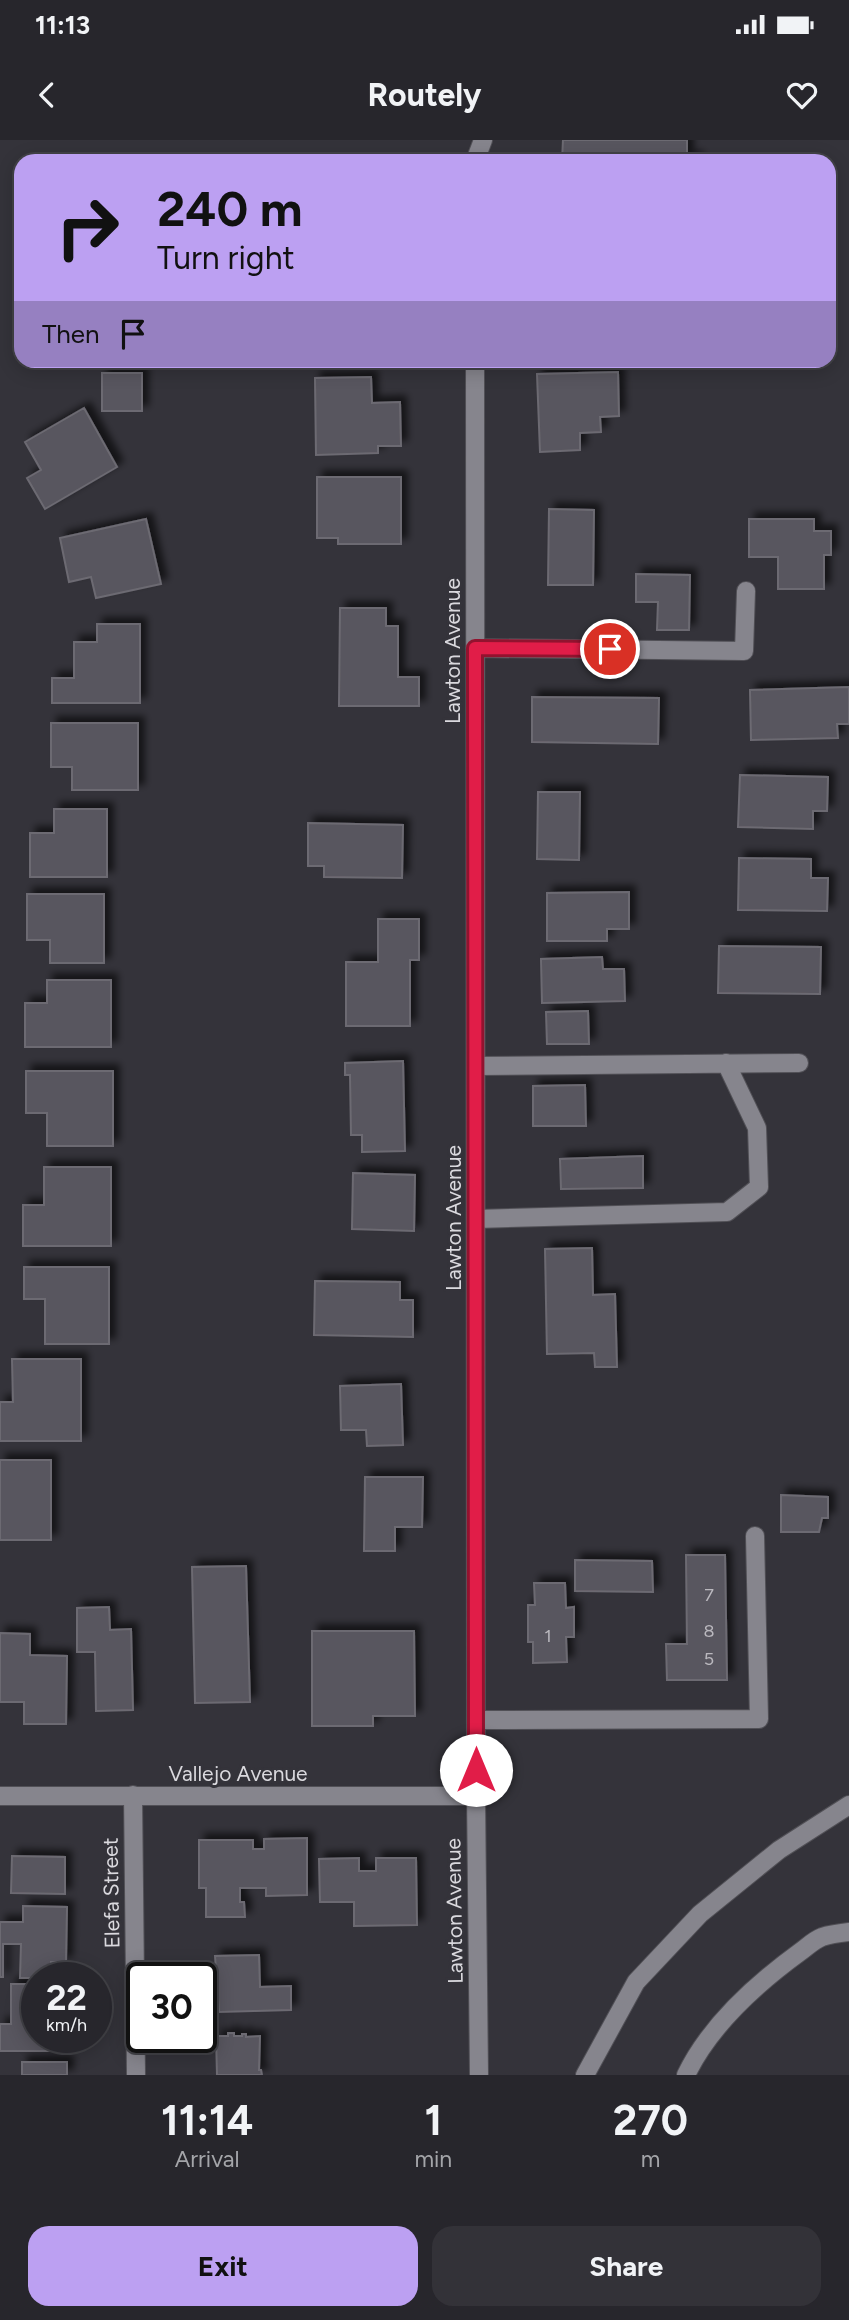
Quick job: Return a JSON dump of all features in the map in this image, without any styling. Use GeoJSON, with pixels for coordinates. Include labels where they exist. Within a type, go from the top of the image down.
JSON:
{"type":"FeatureCollection","features":[{"type":"Feature","properties":{"kind":"street","name":"Lawton Avenue"},"geometry":{"type":"LineString","coordinates":[[475,368],[476,1796],[479,2075]]}},
{"type":"Feature","properties":{"kind":"street"},"geometry":{"type":"LineString","coordinates":[[475,648],[744,651],[746,591]]}},
{"type":"Feature","properties":{"kind":"street"},"geometry":{"type":"LineString","coordinates":[[475,1219],[727,1212],[759,1187],[757,1128],[726,1063]]}},
{"type":"Feature","properties":{"kind":"street"},"geometry":{"type":"LineString","coordinates":[[475,1066],[799,1063]]}},
{"type":"Feature","properties":{"kind":"street"},"geometry":{"type":"LineString","coordinates":[[476,1720],[759,1719],[755,1536]]}},
{"type":"Feature","properties":{"kind":"street","name":"Elefa Street"},"geometry":{"type":"LineString","coordinates":[[133,1795],[136,2075]]}},
{"type":"Feature","properties":{"kind":"street","name":"Vallejo Avenue"},"geometry":{"type":"LineString","coordinates":[[0,1796],[476,1796]]}},
{"type":"Feature","properties":{"kind":"street"},"geometry":{"type":"LineString","coordinates":[[584,2075],[636,1982],[701,1914],[779,1850],[849,1805]]}},
{"type":"Feature","properties":{"kind":"street"},"geometry":{"type":"LineString","coordinates":[[686,2075],[693,2061],[723,2021],[779,1967],[820,1937],[849,1932]]}},
{"type":"Feature","properties":{"kind":"building"},"geometry":{"type":"Polygon","coordinates":[[[563,140],[687,140],[687,154],[562,154],[563,140]]]}},
{"type":"Feature","properties":{"kind":"building"},"geometry":{"type":"Polygon","coordinates":[[[618,372],[619,416],[600,417],[601,432],[580,433],[580,450],[540,452],[537,374],[618,372]]]}},
{"type":"Feature","properties":{"kind":"building"},"geometry":{"type":"Polygon","coordinates":[[[102,373],[142,373],[142,411],[102,411],[102,373]]]}},
{"type":"Feature","properties":{"kind":"building"},"geometry":{"type":"Polygon","coordinates":[[[371,377],[372,403],[400,402],[401,446],[378,446],[378,453],[316,455],[315,378],[371,377]]]}},
{"type":"Feature","properties":{"kind":"building"},"geometry":{"type":"Polygon","coordinates":[[[84,408],[117,467],[45,509],[27,478],[41,470],[25,442],[84,408]]]}},
{"type":"Feature","properties":{"kind":"building"},"geometry":{"type":"Polygon","coordinates":[[[317,477],[401,477],[401,544],[338,544],[338,538],[317,538],[317,477]]]}},
{"type":"Feature","properties":{"kind":"building"},"geometry":{"type":"Polygon","coordinates":[[[549,509],[594,510],[593,585],[548,585],[549,509]]]}},
{"type":"Feature","properties":{"kind":"building"},"geometry":{"type":"Polygon","coordinates":[[[146,519],[161,584],[96,598],[91,577],[69,582],[60,538],[146,519]]]}},
{"type":"Feature","properties":{"kind":"building"},"geometry":{"type":"Polygon","coordinates":[[[749,519],[814,519],[814,531],[831,531],[831,555],[824,555],[824,589],[778,589],[778,557],[749,557],[749,519]]]}},
{"type":"Feature","properties":{"kind":"building"},"geometry":{"type":"Polygon","coordinates":[[[636,574],[690,575],[689,630],[657,630],[658,602],[636,602],[636,574]]]}},
{"type":"Feature","properties":{"kind":"building"},"geometry":{"type":"Polygon","coordinates":[[[340,608],[386,608],[386,626],[398,626],[398,677],[419,677],[419,706],[339,706],[340,608]]]}},
{"type":"Feature","properties":{"kind":"building"},"geometry":{"type":"Polygon","coordinates":[[[97,624],[140,624],[140,703],[52,703],[52,678],[74,678],[74,642],[97,642],[97,624]]]}},
{"type":"Feature","properties":{"kind":"building"},"geometry":{"type":"Polygon","coordinates":[[[849,687],[849,724],[837,724],[838,738],[751,740],[750,690],[849,687]]]}},
{"type":"Feature","properties":{"kind":"building"},"geometry":{"type":"Polygon","coordinates":[[[532,697],[659,698],[658,744],[532,742],[532,697]]]}},
{"type":"Feature","properties":{"kind":"building"},"geometry":{"type":"Polygon","coordinates":[[[51,723],[138,723],[138,790],[72,790],[72,767],[51,767],[51,723]]]}},
{"type":"Feature","properties":{"kind":"building"},"geometry":{"type":"Polygon","coordinates":[[[740,775],[828,777],[827,811],[813,811],[813,829],[738,827],[740,775]]]}},
{"type":"Feature","properties":{"kind":"building"},"geometry":{"type":"Polygon","coordinates":[[[538,792],[580,792],[579,860],[537,859],[538,792]]]}},
{"type":"Feature","properties":{"kind":"building"},"geometry":{"type":"Polygon","coordinates":[[[54,809],[107,809],[107,877],[30,877],[30,833],[54,833],[54,809]]]}},
{"type":"Feature","properties":{"kind":"building"},"geometry":{"type":"Polygon","coordinates":[[[308,823],[403,825],[402,878],[324,877],[324,866],[308,866],[308,823]]]}},
{"type":"Feature","properties":{"kind":"building"},"geometry":{"type":"Polygon","coordinates":[[[739,858],[811,859],[811,878],[828,878],[827,911],[738,910],[739,858]]]}},
{"type":"Feature","properties":{"kind":"building"},"geometry":{"type":"Polygon","coordinates":[[[629,892],[629,929],[607,929],[607,941],[547,941],[547,893],[629,892]]]}},
{"type":"Feature","properties":{"kind":"building"},"geometry":{"type":"Polygon","coordinates":[[[27,894],[104,894],[104,963],[50,963],[50,940],[27,940],[27,894]]]}},
{"type":"Feature","properties":{"kind":"building"},"geometry":{"type":"Polygon","coordinates":[[[378,919],[419,919],[419,960],[410,960],[410,1026],[346,1026],[346,962],[378,962],[378,919]]]}},
{"type":"Feature","properties":{"kind":"building"},"geometry":{"type":"Polygon","coordinates":[[[719,946],[821,947],[820,994],[718,993],[719,946]]]}},
{"type":"Feature","properties":{"kind":"building"},"geometry":{"type":"Polygon","coordinates":[[[602,957],[603,969],[624,969],[625,1001],[542,1003],[541,959],[602,957]]]}},
{"type":"Feature","properties":{"kind":"building"},"geometry":{"type":"Polygon","coordinates":[[[47,980],[111,980],[111,1047],[25,1047],[25,1003],[47,1003],[47,980]]]}},
{"type":"Feature","properties":{"kind":"building"},"geometry":{"type":"Polygon","coordinates":[[[588,1011],[589,1044],[547,1044],[546,1012],[588,1011]]]}},
{"type":"Feature","properties":{"kind":"building"},"geometry":{"type":"Polygon","coordinates":[[[403,1061],[405,1151],[362,1152],[362,1135],[351,1135],[350,1075],[345,1075],[345,1063],[403,1061]]]}},
{"type":"Feature","properties":{"kind":"building"},"geometry":{"type":"Polygon","coordinates":[[[26,1071],[113,1071],[113,1146],[47,1146],[47,1113],[26,1113],[26,1071]]]}},
{"type":"Feature","properties":{"kind":"building"},"geometry":{"type":"Polygon","coordinates":[[[585,1085],[586,1126],[533,1126],[533,1086],[585,1085]]]}},
{"type":"Feature","properties":{"kind":"building"},"geometry":{"type":"Polygon","coordinates":[[[643,1156],[643,1188],[561,1189],[560,1159],[643,1156]]]}},
{"type":"Feature","properties":{"kind":"building"},"geometry":{"type":"Polygon","coordinates":[[[44,1167],[111,1167],[111,1246],[23,1246],[23,1205],[44,1205],[44,1167]]]}},
{"type":"Feature","properties":{"kind":"building"},"geometry":{"type":"Polygon","coordinates":[[[353,1173],[415,1175],[414,1231],[352,1229],[353,1173]]]}},
{"type":"Feature","properties":{"kind":"building"},"geometry":{"type":"Polygon","coordinates":[[[592,1248],[593,1295],[615,1294],[617,1367],[595,1367],[594,1353],[547,1354],[545,1249],[592,1248]]]}},
{"type":"Feature","properties":{"kind":"building"},"geometry":{"type":"Polygon","coordinates":[[[24,1267],[109,1267],[109,1344],[45,1344],[45,1299],[24,1299],[24,1267]]]}},
{"type":"Feature","properties":{"kind":"building"},"geometry":{"type":"Polygon","coordinates":[[[315,1281],[400,1282],[400,1300],[413,1300],[413,1337],[314,1335],[315,1281]]]}},
{"type":"Feature","properties":{"kind":"building"},"geometry":{"type":"Polygon","coordinates":[[[12,1359],[81,1359],[81,1441],[0,1441],[0,1402],[13,1402],[12,1359]]]}},
{"type":"Feature","properties":{"kind":"building"},"geometry":{"type":"Polygon","coordinates":[[[401,1384],[403,1445],[367,1446],[366,1430],[341,1430],[340,1386],[401,1384]]]}},
{"type":"Feature","properties":{"kind":"building"},"geometry":{"type":"Polygon","coordinates":[[[0,1460],[51,1460],[51,1540],[0,1540],[0,1460]]]}},
{"type":"Feature","properties":{"kind":"building"},"geometry":{"type":"Polygon","coordinates":[[[365,1477],[423,1477],[422,1527],[395,1527],[395,1551],[364,1551],[365,1477]]]}},
{"type":"Feature","properties":{"kind":"building"},"geometry":{"type":"Polygon","coordinates":[[[781,1495],[828,1497],[828,1518],[822,1518],[819,1532],[781,1532],[781,1495]]]}},
{"type":"Feature","properties":{"kind":"building"},"geometry":{"type":"Polygon","coordinates":[[[686,1555],[725,1555],[727,1680],[667,1680],[666,1644],[687,1644],[686,1555]]]}},
{"type":"Feature","properties":{"kind":"building"},"geometry":{"type":"Polygon","coordinates":[[[575,1560],[652,1561],[653,1592],[575,1591],[575,1560]]]}},
{"type":"Feature","properties":{"kind":"building"},"geometry":{"type":"Polygon","coordinates":[[[246,1566],[250,1702],[195,1703],[192,1567],[246,1566]]]}},
{"type":"Feature","properties":{"kind":"building"},"geometry":{"type":"Polygon","coordinates":[[[534,1583],[565,1583],[566,1608],[574,1607],[574,1637],[566,1637],[567,1662],[533,1663],[533,1642],[528,1642],[528,1605],[535,1605],[534,1583]]]}},
{"type":"Feature","properties":{"kind":"building"},"geometry":{"type":"Polygon","coordinates":[[[109,1607],[110,1630],[131,1629],[133,1710],[96,1711],[95,1652],[77,1652],[77,1608],[109,1607]]]}},
{"type":"Feature","properties":{"kind":"building"},"geometry":{"type":"Polygon","coordinates":[[[312,1631],[414,1631],[415,1716],[373,1716],[373,1726],[312,1726],[312,1631]]]}},
{"type":"Feature","properties":{"kind":"building"},"geometry":{"type":"Polygon","coordinates":[[[0,1633],[30,1634],[30,1655],[67,1656],[66,1724],[24,1724],[24,1702],[0,1702],[0,1633]]]}},
{"type":"Feature","properties":{"kind":"building"},"geometry":{"type":"Polygon","coordinates":[[[307,1838],[307,1895],[266,1896],[266,1888],[240,1888],[240,1902],[244,1902],[245,1917],[206,1917],[206,1888],[199,1888],[199,1840],[253,1840],[253,1849],[264,1849],[264,1839],[307,1838]]]}},
{"type":"Feature","properties":{"kind":"building"},"geometry":{"type":"Polygon","coordinates":[[[12,1856],[65,1857],[65,1894],[11,1893],[12,1856]]]}},
{"type":"Feature","properties":{"kind":"building"},"geometry":{"type":"Polygon","coordinates":[[[359,1858],[359,1871],[376,1871],[376,1858],[416,1858],[417,1925],[354,1926],[354,1902],[320,1902],[319,1859],[359,1858]]]}},
{"type":"Feature","properties":{"kind":"building"},"geometry":{"type":"Polygon","coordinates":[[[23,1906],[67,1907],[66,1962],[21,1962],[20,1978],[21,1944],[3,1944],[3,1977],[0,1977],[0,1922],[23,1922],[23,1906]]]}},
{"type":"Feature","properties":{"kind":"building"},"geometry":{"type":"Polygon","coordinates":[[[259,1955],[260,1987],[291,1986],[291,2010],[219,2012],[215,1956],[259,1955]]]}},
{"type":"Feature","properties":{"kind":"building"},"geometry":{"type":"Polygon","coordinates":[[[11,1984],[21,1984],[21,2051],[0,2051],[0,2024],[11,2024],[11,1984]]]}},
{"type":"Feature","properties":{"kind":"building"},"geometry":{"type":"Polygon","coordinates":[[[228,2033],[234,2033],[234,2036],[260,2036],[259,2070],[262,2075],[217,2075],[217,2036],[228,2036],[228,2033]]]}},
{"type":"Feature","properties":{"kind":"building"},"geometry":{"type":"Polygon","coordinates":[[[22,2062],[67,2062],[67,2075],[22,2075],[22,2062]]]}},
{"type":"Feature","properties":{"kind":"route"},"geometry":{"type":"LineString","coordinates":[[476,1770],[475,648],[610,649]]}}]}
